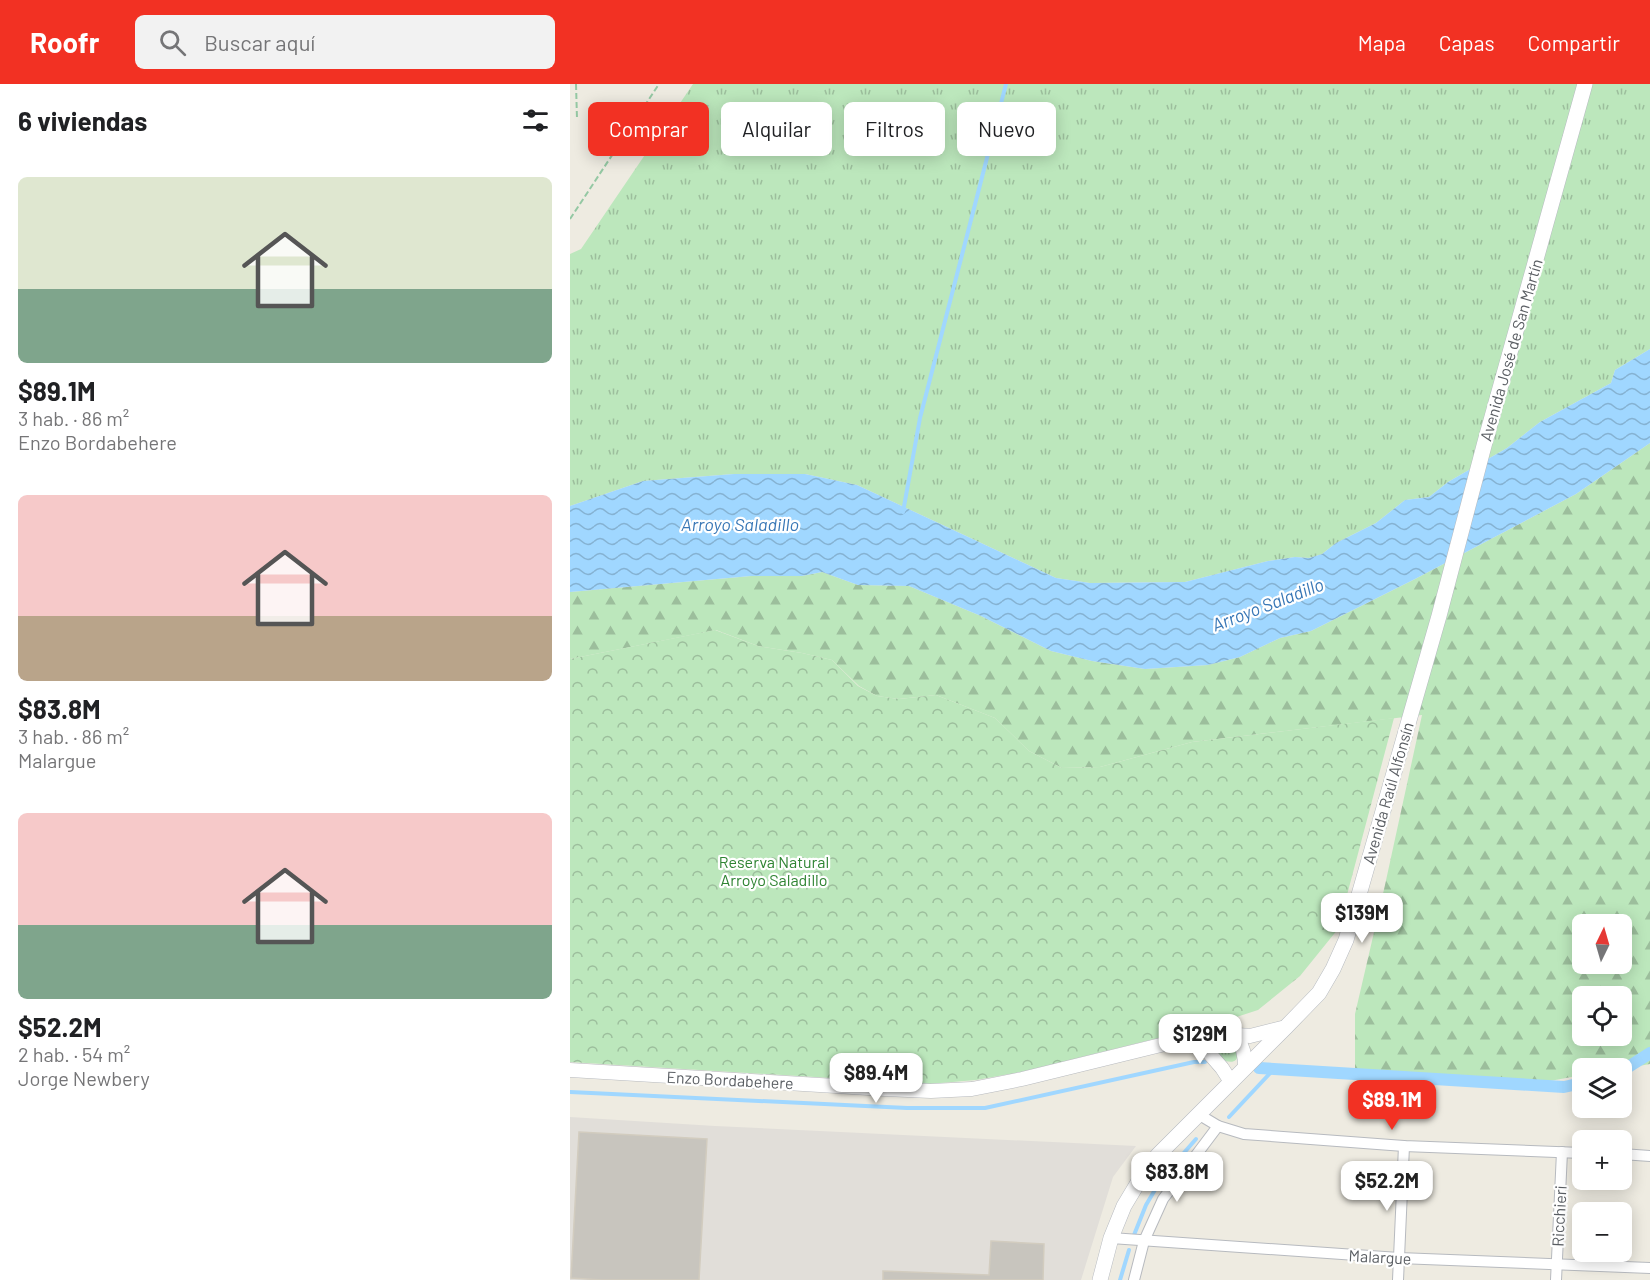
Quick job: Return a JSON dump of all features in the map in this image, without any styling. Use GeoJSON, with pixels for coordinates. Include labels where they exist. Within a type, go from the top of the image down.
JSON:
{"type":"FeatureCollection","features":[{"type":"Feature","properties":{"kind":"main road","name":"Avenida José de San Martín"},"geometry":{"type":"LineString","coordinates":[[1439,616],[1585,84]]}},
{"type":"Feature","properties":{"kind":"main road","name":"Avenida Raúl Alfonsín"},"geometry":{"type":"LineString","coordinates":[[1100,1280],[1111,1238],[1124,1206],[1158,1155],[1319,993],[1333,969],[1346,940],[1439,616]]}},
{"type":"Feature","properties":{"kind":"street","name":"Enzo Bordabehere"},"geometry":{"type":"LineString","coordinates":[[570,1070],[885,1089],[932,1091],[972,1089],[1022,1079],[1190,1036],[1214,1033],[1250,1036],[1286,1027]]}},
{"type":"Feature","properties":{"kind":"street"},"geometry":{"type":"LineString","coordinates":[[1236,1035],[1245,1054],[1245,1068]]}},
{"type":"Feature","properties":{"kind":"street","name":"Enzo Bordabehere"},"geometry":{"type":"LineString","coordinates":[[1173,1042],[1202,1045],[1231,1082]]}},
{"type":"Feature","properties":{"kind":"street"},"geometry":{"type":"LineString","coordinates":[[1198,1114],[1218,1126],[1244,1134],[1404,1146],[1572,1152]]}},
{"type":"Feature","properties":{"kind":"street"},"geometry":{"type":"LineString","coordinates":[[1134,1280],[1144,1241],[1163,1198],[1218,1126]]}},
{"type":"Feature","properties":{"kind":"street"},"geometry":{"type":"LineString","coordinates":[[1398,1280],[1404,1146]]}},
{"type":"Feature","properties":{"kind":"street","name":"Ricchieri"},"geometry":{"type":"LineString","coordinates":[[1556,1280],[1562,1152]]}},
{"type":"Feature","properties":{"kind":"street"},"geometry":{"type":"LineString","coordinates":[[1632,1154],[1650,1155]]}},
{"type":"Feature","properties":{"kind":"street","name":"Malargue"},"geometry":{"type":"LineString","coordinates":[[1111,1238],[1399,1258],[1650,1268]]}},
{"type":"Feature","properties":{"kind":"path"},"geometry":{"type":"LineString","coordinates":[[576,84],[577,119]]}},
{"type":"Feature","properties":{"kind":"path"},"geometry":{"type":"LineString","coordinates":[[570,219],[659,84]]}},
{"type":"Feature","properties":{"kind":"shaded area"},"geometry":{"type":"Polygon","coordinates":[[[570,1117],[1136,1146],[1113,1177],[1081,1280],[570,1280],[570,1117]]]}},
{"type":"Feature","properties":{"kind":"green space"},"geometry":{"type":"Polygon","coordinates":[[[693,84],[1650,84],[1650,349],[1615,370],[1611,383],[1540,422],[1507,448],[1448,482],[1429,497],[1405,500],[1376,523],[1336,543],[1322,554],[1309,558],[1295,557],[1268,561],[1185,582],[1090,583],[1056,578],[857,485],[805,474],[734,474],[643,481],[570,506],[570,254],[581,249],[644,156],[709,156],[709,102],[681,102],[693,84]]]}},
{"type":"Feature","properties":{"kind":"green space"},"geometry":{"type":"Polygon","coordinates":[[[1650,443],[1650,1064],[1632,1067],[1632,1058],[1572,1058],[1572,1077],[1534,1084],[1355,1077],[1355,1014],[1422,715],[1192,742],[1100,767],[1062,768],[1029,751],[995,718],[936,695],[899,699],[877,696],[859,686],[832,660],[758,646],[716,630],[570,659],[570,592],[751,576],[802,576],[822,572],[858,585],[909,586],[981,616],[1051,651],[1092,661],[1145,669],[1208,665],[1240,657],[1280,638],[1311,631],[1576,494],[1650,443]]]}},
{"type":"Feature","properties":{"kind":"green space","name":"Reserva Natural Arroyo Saladillo"},"geometry":{"type":"Polygon","coordinates":[[[715,630],[758,646],[832,660],[858,686],[877,696],[899,699],[936,695],[995,718],[1029,751],[1062,768],[1100,767],[1192,742],[1394,718],[1338,929],[1300,976],[1258,1010],[1215,1024],[1021,1072],[976,1080],[929,1084],[570,1062],[570,659],[715,630]]]}},
{"type":"Feature","properties":{"kind":"green space"},"geometry":{"type":"Polygon","coordinates":[[[1204,1038],[1229,1039],[1235,1043],[1236,1060],[1225,1061],[1204,1038]]]}},
{"type":"Feature","properties":{"kind":"water","name":"Arroyo Saladillo"},"geometry":{"type":"Polygon","coordinates":[[[1650,349],[1650,443],[1576,494],[1415,579],[1311,631],[1280,638],[1240,657],[1208,665],[1145,669],[1092,661],[1051,651],[981,616],[909,586],[858,585],[822,572],[802,576],[751,576],[570,592],[570,506],[643,481],[734,474],[805,474],[857,485],[1056,578],[1090,583],[1185,582],[1268,561],[1295,557],[1309,558],[1322,554],[1336,543],[1376,523],[1405,500],[1429,497],[1448,482],[1507,448],[1540,422],[1611,383],[1615,370],[1650,349]]]}},
{"type":"Feature","properties":{"kind":"building"},"geometry":{"type":"Polygon","coordinates":[[[579,1132],[707,1139],[699,1280],[571,1278],[579,1132]]]}},
{"type":"Feature","properties":{"kind":"building"},"geometry":{"type":"Polygon","coordinates":[[[991,1241],[1044,1244],[1043,1280],[883,1280],[883,1271],[989,1275],[991,1241]]]}},
{"type":"Feature","properties":{"kind":"waterway"},"geometry":{"type":"LineString","coordinates":[[903,512],[920,418],[1006,84]]}},
{"type":"Feature","properties":{"kind":"waterway"},"geometry":{"type":"LineString","coordinates":[[1632,1065],[1650,1053]]}},
{"type":"Feature","properties":{"kind":"waterway"},"geometry":{"type":"LineString","coordinates":[[570,1092],[907,1108],[985,1108],[1194,1062],[1205,1062]]}},
{"type":"Feature","properties":{"kind":"waterway"},"geometry":{"type":"LineString","coordinates":[[1259,1068],[1564,1087],[1572,1085]]}},
{"type":"Feature","properties":{"kind":"waterway"},"geometry":{"type":"LineString","coordinates":[[1229,1117],[1274,1069]]}},
{"type":"Feature","properties":{"kind":"waterway"},"geometry":{"type":"LineString","coordinates":[[1134,1235],[1146,1205],[1162,1178],[1196,1139]]}},
{"type":"Feature","properties":{"kind":"waterway"},"geometry":{"type":"LineString","coordinates":[[1120,1280],[1129,1250]]}}]}
